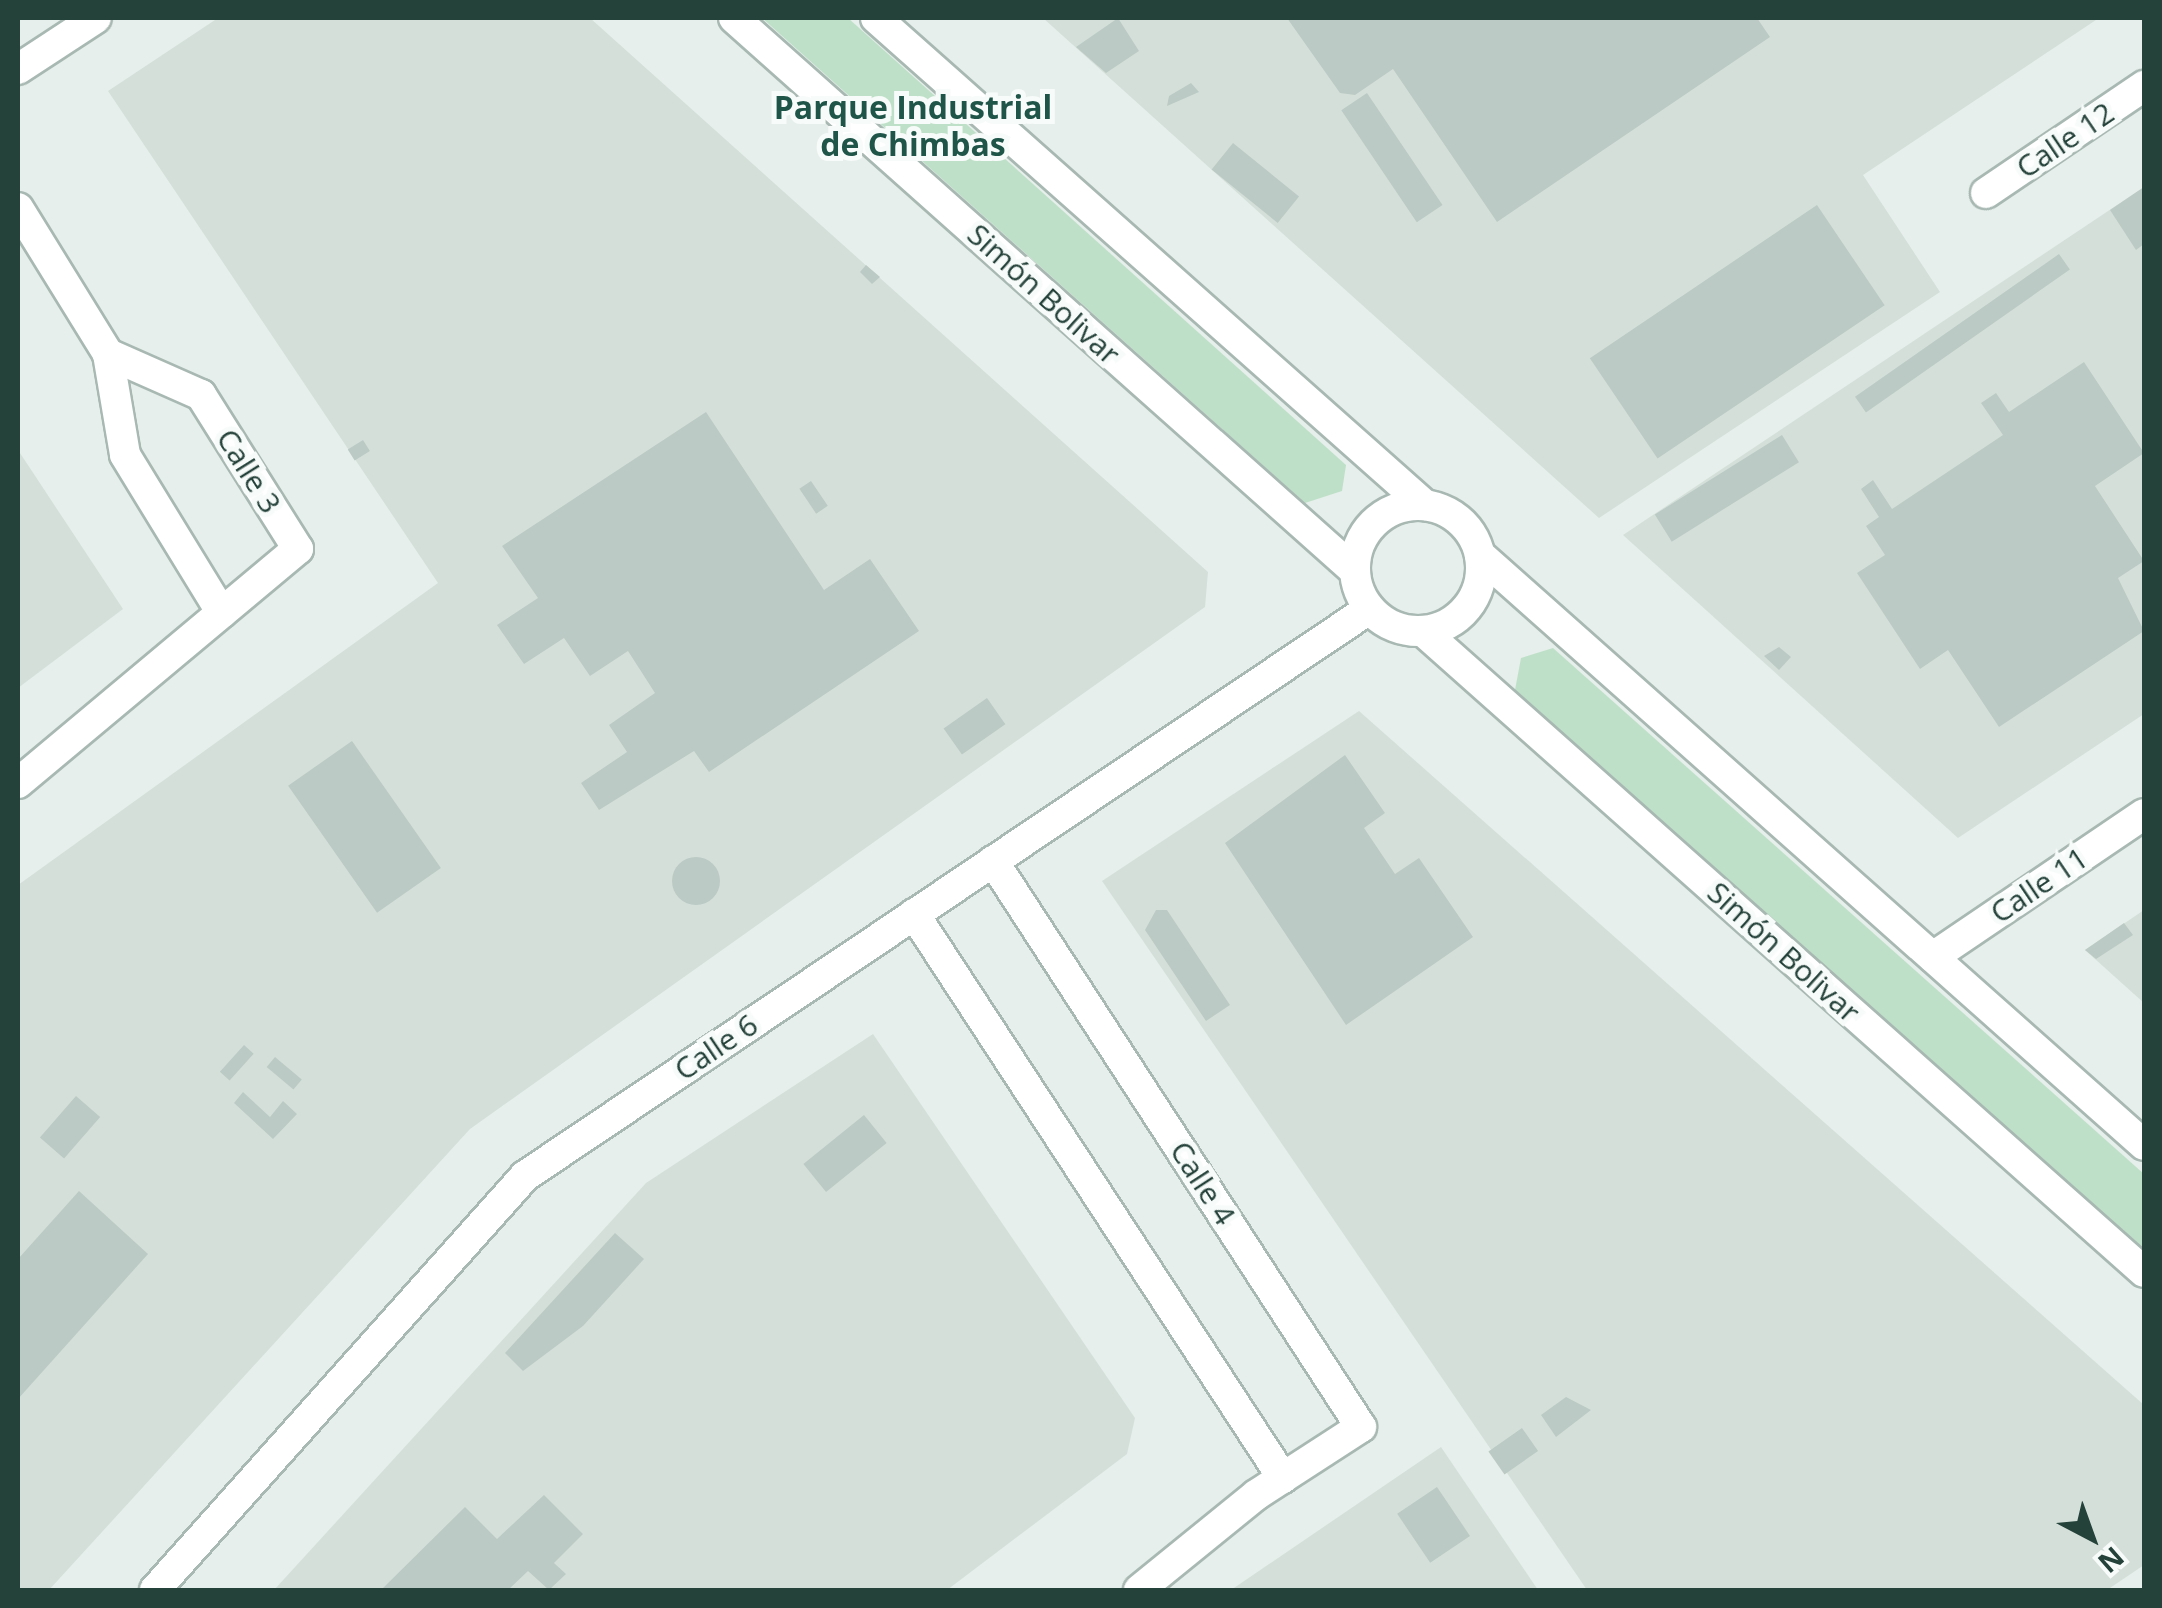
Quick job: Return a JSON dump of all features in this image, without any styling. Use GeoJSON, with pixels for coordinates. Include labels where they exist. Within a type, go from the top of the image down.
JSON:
{"type":"FeatureCollection","features":[{"type":"Feature","properties":{"kind":"street"},"geometry":{"type":"LineString","coordinates":[[18,70],[96,18]]}},
{"type":"Feature","properties":{"kind":"street","name":"Simón Bolivar"},"geometry":{"type":"LineString","coordinates":[[734,18],[1354,570]]}},
{"type":"Feature","properties":{"kind":"street"},"geometry":{"type":"LineString","coordinates":[[876,18],[1424,505],[1454,516],[1480,555],[2144,1144]]}},
{"type":"Feature","properties":{"kind":"street","name":"Calle 12"},"geometry":{"type":"LineString","coordinates":[[1986,193],[2144,86]]}},
{"type":"Feature","properties":{"kind":"street"},"geometry":{"type":"LineString","coordinates":[[18,208],[108,354],[124,455],[222,613]]}},
{"type":"Feature","properties":{"kind":"street","name":"Calle 3"},"geometry":{"type":"LineString","coordinates":[[18,783],[298,550],[201,395],[108,354]]}},
{"type":"Feature","properties":{"kind":"street"},"geometry":{"type":"LineString","coordinates":[[1424,505],[1375,522],[1354,570],[1369,609],[1394,627],[1424,632],[1469,606],[1480,555]]}},
{"type":"Feature","properties":{"kind":"street","name":"Calle 6"},"geometry":{"type":"LineString","coordinates":[[155,1590],[525,1176],[1369,609]]}},
{"type":"Feature","properties":{"kind":"street","name":"Simón Bolivar"},"geometry":{"type":"LineString","coordinates":[[1424,632],[2144,1272]]}},
{"type":"Feature","properties":{"kind":"street","name":"Calle 11"},"geometry":{"type":"LineString","coordinates":[[1933,957],[2144,814]]}},
{"type":"Feature","properties":{"kind":"street","name":"Calle 4"},"geometry":{"type":"LineString","coordinates":[[993,861],[1361,1427],[1283,1478],[1140,1590]]}},
{"type":"Feature","properties":{"kind":"street"},"geometry":{"type":"LineString","coordinates":[[914,914],[1283,1478]]}},
{"type":"Feature","properties":{"kind":"shaded area"},"geometry":{"type":"Polygon","coordinates":[[[218,18],[590,18],[1208,572],[1205,607],[470,1129],[49,1590],[18,1590],[18,885],[438,583],[108,91],[218,18]]]}},
{"type":"Feature","properties":{"kind":"shaded area"},"geometry":{"type":"Polygon","coordinates":[[[1043,18],[2099,18],[1863,175],[1940,292],[1599,518],[1043,18]]]}},
{"type":"Feature","properties":{"kind":"shaded area"},"geometry":{"type":"Polygon","coordinates":[[[2144,187],[2144,714],[1958,838],[1623,535],[2144,187]]]}},
{"type":"Feature","properties":{"kind":"shaded area"},"geometry":{"type":"Polygon","coordinates":[[[18,450],[123,609],[18,688],[18,450]]]}},
{"type":"Feature","properties":{"kind":"shaded area"},"geometry":{"type":"Polygon","coordinates":[[[1359,711],[2144,1405],[2144,1565],[2107,1590],[1587,1590],[1102,881],[1359,711]]]}},
{"type":"Feature","properties":{"kind":"shaded area"},"geometry":{"type":"Polygon","coordinates":[[[2144,910],[2144,1003],[2085,950],[2144,910]]]}},
{"type":"Feature","properties":{"kind":"shaded area"},"geometry":{"type":"Polygon","coordinates":[[[873,1034],[1135,1418],[1127,1454],[947,1590],[274,1590],[646,1183],[873,1034]]]}},
{"type":"Feature","properties":{"kind":"shaded area"},"geometry":{"type":"Polygon","coordinates":[[[1441,1447],[1538,1590],[1231,1590],[1441,1447]]]}},
{"type":"Feature","properties":{"kind":"green space"},"geometry":{"type":"Polygon","coordinates":[[[762,18],[848,18],[1346,465],[1342,491],[1305,503],[762,18]]]}},
{"type":"Feature","properties":{"kind":"green space"},"geometry":{"type":"Polygon","coordinates":[[[1553,648],[2144,1174],[2144,1253],[1515,690],[1521,658],[1553,648]]]}},
{"type":"Feature","properties":{"kind":"building"},"geometry":{"type":"Polygon","coordinates":[[[1118,18],[1139,51],[1106,73],[1076,47],[1118,18]]]}},
{"type":"Feature","properties":{"kind":"building"},"geometry":{"type":"Polygon","coordinates":[[[1287,18],[1757,18],[1770,37],[1497,222],[1393,69],[1355,95],[1340,93],[1287,18]]]}},
{"type":"Feature","properties":{"kind":"building"},"geometry":{"type":"Polygon","coordinates":[[[1191,83],[1199,92],[1167,106],[1169,96],[1191,83]]]}},
{"type":"Feature","properties":{"kind":"building"},"geometry":{"type":"Polygon","coordinates":[[[1367,93],[1442,205],[1417,222],[1341,110],[1367,93]]]}},
{"type":"Feature","properties":{"kind":"building"},"geometry":{"type":"Polygon","coordinates":[[[1233,143],[1299,196],[1278,223],[1212,169],[1233,143]]]}},
{"type":"Feature","properties":{"kind":"building"},"geometry":{"type":"Polygon","coordinates":[[[2144,187],[2144,244],[2136,250],[2110,210],[2144,187]]]}},
{"type":"Feature","properties":{"kind":"building"},"geometry":{"type":"Polygon","coordinates":[[[1817,205],[1885,305],[1658,459],[1590,358],[1817,205]]]}},
{"type":"Feature","properties":{"kind":"building"},"geometry":{"type":"Polygon","coordinates":[[[2059,254],[2070,270],[1866,412],[1855,397],[2059,254]]]}},
{"type":"Feature","properties":{"kind":"building"},"geometry":{"type":"Polygon","coordinates":[[[866,265],[880,277],[872,284],[860,272],[866,265]]]}},
{"type":"Feature","properties":{"kind":"building"},"geometry":{"type":"Polygon","coordinates":[[[2084,362],[2144,453],[2095,486],[2144,561],[2118,578],[2144,631],[1999,727],[1948,650],[1920,669],[1857,573],[1885,555],[1866,526],[1879,517],[1861,489],[1873,480],[1892,509],[2003,435],[1981,403],[1996,393],[2009,412],[2084,362]]]}},
{"type":"Feature","properties":{"kind":"building"},"geometry":{"type":"Polygon","coordinates":[[[706,412],[824,590],[870,559],[919,631],[709,772],[694,751],[599,810],[581,783],[627,752],[609,725],[655,693],[628,651],[590,676],[564,638],[524,664],[497,625],[538,598],[502,546],[706,412]]]}},
{"type":"Feature","properties":{"kind":"building"},"geometry":{"type":"Polygon","coordinates":[[[1782,435],[1799,462],[1672,542],[1655,514],[1782,435]]]}},
{"type":"Feature","properties":{"kind":"building"},"geometry":{"type":"Polygon","coordinates":[[[363,440],[370,451],[355,461],[348,450],[363,440]]]}},
{"type":"Feature","properties":{"kind":"building"},"geometry":{"type":"Polygon","coordinates":[[[811,481],[828,506],[816,514],[799,489],[811,481]]]}},
{"type":"Feature","properties":{"kind":"building"},"geometry":{"type":"Polygon","coordinates":[[[1779,647],[1791,657],[1779,670],[1764,656],[1779,647]]]}},
{"type":"Feature","properties":{"kind":"building"},"geometry":{"type":"Polygon","coordinates":[[[987,698],[1005,724],[962,755],[944,728],[987,698]]]}},
{"type":"Feature","properties":{"kind":"building"},"geometry":{"type":"Polygon","coordinates":[[[352,741],[441,868],[377,913],[288,786],[352,741]]]}},
{"type":"Feature","properties":{"kind":"building"},"geometry":{"type":"Polygon","coordinates":[[[1345,755],[1385,813],[1364,828],[1395,874],[1419,858],[1473,937],[1346,1025],[1225,843],[1345,755]]]}},
{"type":"Feature","properties":{"kind":"building"},"geometry":{"type":"Polygon","coordinates":[[[696,857],[713,864],[720,881],[713,898],[696,905],[679,898],[672,881],[679,864],[696,857]]]}},
{"type":"Feature","properties":{"kind":"building"},"geometry":{"type":"Polygon","coordinates":[[[1156,910],[1167,910],[1230,1005],[1206,1021],[1145,930],[1156,910]]]}},
{"type":"Feature","properties":{"kind":"building"},"geometry":{"type":"Polygon","coordinates":[[[2124,923],[2133,935],[2096,959],[2085,950],[2124,923]]]}},
{"type":"Feature","properties":{"kind":"building"},"geometry":{"type":"Polygon","coordinates":[[[244,1045],[254,1054],[230,1080],[220,1072],[244,1045]]]}},
{"type":"Feature","properties":{"kind":"building"},"geometry":{"type":"Polygon","coordinates":[[[275,1057],[302,1079],[293,1089],[267,1067],[275,1057]]]}},
{"type":"Feature","properties":{"kind":"building"},"geometry":{"type":"Polygon","coordinates":[[[243,1092],[270,1117],[283,1101],[297,1114],[273,1139],[234,1103],[243,1092]]]}},
{"type":"Feature","properties":{"kind":"building"},"geometry":{"type":"Polygon","coordinates":[[[76,1096],[100,1117],[64,1159],[40,1138],[76,1096]]]}},
{"type":"Feature","properties":{"kind":"building"},"geometry":{"type":"Polygon","coordinates":[[[864,1115],[887,1143],[826,1192],[803,1164],[864,1115]]]}},
{"type":"Feature","properties":{"kind":"building"},"geometry":{"type":"Polygon","coordinates":[[[79,1191],[148,1254],[18,1399],[18,1259],[79,1191]]]}},
{"type":"Feature","properties":{"kind":"building"},"geometry":{"type":"Polygon","coordinates":[[[615,1233],[644,1259],[583,1326],[523,1371],[505,1353],[615,1233]]]}},
{"type":"Feature","properties":{"kind":"building"},"geometry":{"type":"Polygon","coordinates":[[[1566,1397],[1591,1410],[1556,1437],[1541,1415],[1566,1397]]]}},
{"type":"Feature","properties":{"kind":"building"},"geometry":{"type":"Polygon","coordinates":[[[1522,1428],[1538,1451],[1504,1474],[1488,1452],[1522,1428]]]}},
{"type":"Feature","properties":{"kind":"building"},"geometry":{"type":"Polygon","coordinates":[[[1437,1487],[1470,1536],[1430,1563],[1397,1514],[1437,1487]]]}},
{"type":"Feature","properties":{"kind":"building"},"geometry":{"type":"Polygon","coordinates":[[[544,1495],[583,1534],[554,1563],[566,1574],[549,1590],[528,1571],[508,1590],[381,1590],[465,1507],[497,1539],[544,1495]]]}},
{"type":"Feature","properties":{"kind":"district","name":"Parque Industrial de Chimbas"},"geometry":{"type":"Point","coordinates":[913,126]}}]}
